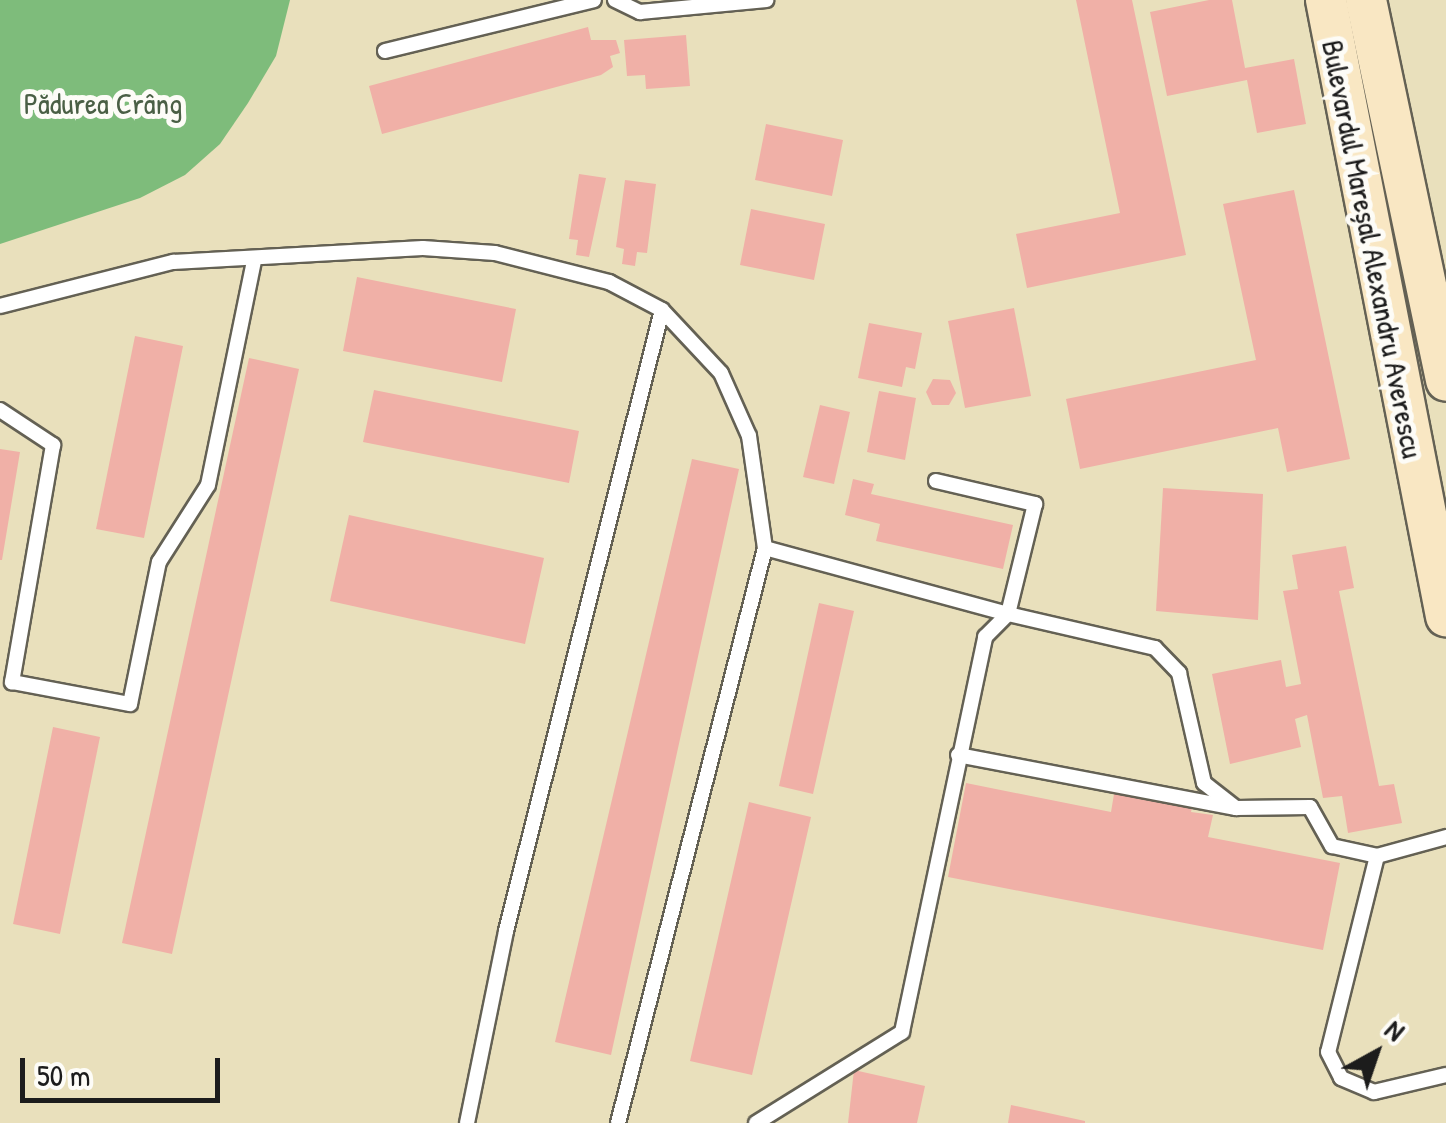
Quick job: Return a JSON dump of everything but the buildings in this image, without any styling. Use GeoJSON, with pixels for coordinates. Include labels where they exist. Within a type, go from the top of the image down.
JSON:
{"type":"FeatureCollection","features":[{"type":"Feature","properties":{"kind":"main road","name":"Bulevardul Mareșal Alexandru Averescu"},"geometry":{"type":"LineString","coordinates":[[1326,0],[1446,616]]}},
{"type":"Feature","properties":{"kind":"main road","name":"Bulevardul Mareșal Alexandru Averescu"},"geometry":{"type":"LineString","coordinates":[[1366,0],[1446,381]]}},
{"type":"Feature","properties":{"kind":"main road"},"geometry":{"type":"LineString","coordinates":[[1358,178],[1401,171]]}},
{"type":"Feature","properties":{"kind":"lane"},"geometry":{"type":"LineString","coordinates":[[385,51],[594,0]]}},
{"type":"Feature","properties":{"kind":"lane"},"geometry":{"type":"LineString","coordinates":[[616,0],[638,6],[766,0]]}},
{"type":"Feature","properties":{"kind":"lane"},"geometry":{"type":"LineString","coordinates":[[0,306],[173,262],[423,248],[495,252],[609,282],[662,310],[721,374],[749,436],[764,548],[618,1123]]}},
{"type":"Feature","properties":{"kind":"lane"},"geometry":{"type":"LineString","coordinates":[[0,410],[53,444],[12,682],[130,704],[159,562],[208,485],[254,260]]}},
{"type":"Feature","properties":{"kind":"lane"},"geometry":{"type":"LineString","coordinates":[[467,1123],[506,932],[662,310]]}},
{"type":"Feature","properties":{"kind":"lane"},"geometry":{"type":"LineString","coordinates":[[756,1123],[902,1032],[986,637],[1008,614],[1035,504],[936,481]]}},
{"type":"Feature","properties":{"kind":"lane"},"geometry":{"type":"LineString","coordinates":[[764,548],[1008,614],[1154,648],[1179,674],[1204,784],[1236,808]]}},
{"type":"Feature","properties":{"kind":"lane"},"geometry":{"type":"LineString","coordinates":[[958,755],[1236,808],[1310,806],[1332,846],[1377,856],[1446,838]]}},
{"type":"Feature","properties":{"kind":"lane"},"geometry":{"type":"LineString","coordinates":[[1377,856],[1328,1052],[1341,1078],[1374,1092],[1446,1075]]}},
{"type":"Feature","properties":{"kind":"green space","name":"Pădurea Crâng"},"geometry":{"type":"Polygon","coordinates":[[[0,0],[290,0],[276,56],[248,103],[220,144],[185,175],[140,198],[0,244],[0,0]]]}}]}
